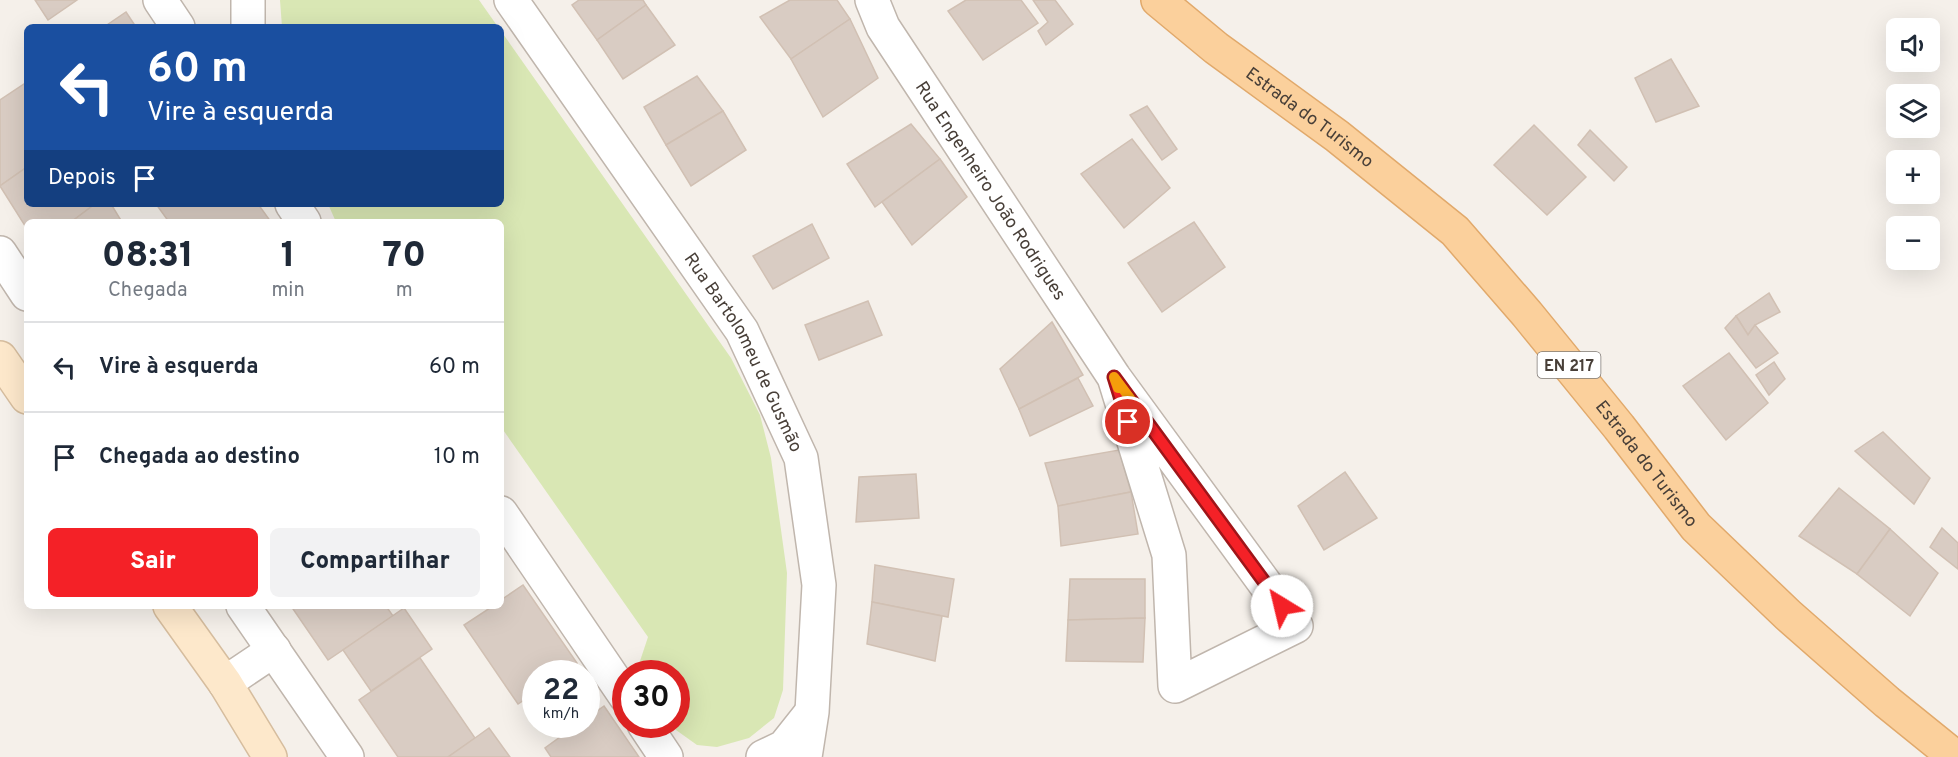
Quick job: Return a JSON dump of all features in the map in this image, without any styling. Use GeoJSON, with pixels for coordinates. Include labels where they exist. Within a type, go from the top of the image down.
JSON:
{"type":"FeatureCollection","features":[{"type":"Feature","properties":{"kind":"main road","name":"Estrada do Turismo"},"geometry":{"type":"LineString","coordinates":[[1158,0],[1216,48],[1337,136],[1455,231],[1527,314],[1619,427],[1696,527],[1788,615],[1887,702],[1955,757]]}},
{"type":"Feature","properties":{"kind":"street"},"geometry":{"type":"LineString","coordinates":[[160,0],[176,24]]}},
{"type":"Feature","properties":{"kind":"street"},"geometry":{"type":"LineString","coordinates":[[248,0],[249,24]]}},
{"type":"Feature","properties":{"kind":"street","name":"Rua Bartolomeu de Gusmão"},"geometry":{"type":"LineString","coordinates":[[511,0],[742,331],[801,458],[819,585],[812,712],[805,757]]}},
{"type":"Feature","properties":{"kind":"street","name":"Rua Engenheiro João Rodrigues"},"geometry":{"type":"LineString","coordinates":[[872,0],[883,27],[1114,377],[1296,626],[1175,686],[1169,555],[1114,377]]}},
{"type":"Feature","properties":{"kind":"street"},"geometry":{"type":"LineString","coordinates":[[0,253],[24,289]]}},
{"type":"Feature","properties":{"kind":"street"},"geometry":{"type":"LineString","coordinates":[[0,358],[24,394]]}},
{"type":"Feature","properties":{"kind":"street"},"geometry":{"type":"LineString","coordinates":[[504,517],[612,676]]}},
{"type":"Feature","properties":{"kind":"street"},"geometry":{"type":"LineString","coordinates":[[172,609],[225,683],[270,757]]}},
{"type":"Feature","properties":{"kind":"street"},"geometry":{"type":"LineString","coordinates":[[245,609],[347,757]]}},
{"type":"Feature","properties":{"kind":"street"},"geometry":{"type":"LineString","coordinates":[[225,683],[274,650]]}},
{"type":"Feature","properties":{"kind":"street"},"geometry":{"type":"LineString","coordinates":[[763,757],[784,747],[812,712]]}},
{"type":"Feature","properties":{"kind":"street"},"geometry":{"type":"LineString","coordinates":[[653,738],[666,757]]}},
{"type":"Feature","properties":{"kind":"green space"},"geometry":{"type":"Polygon","coordinates":[[[280,0],[479,0],[496,24],[282,24],[280,0]]]}},
{"type":"Feature","properties":{"kind":"green space"},"geometry":{"type":"Polygon","coordinates":[[[504,35],[731,358],[760,415],[771,458],[787,573],[783,690],[774,718],[749,738],[717,747],[697,745],[687,738],[690,738],[690,660],[640,660],[648,637],[504,431],[504,219],[335,219],[329,207],[504,207],[504,35]]]}},
{"type":"Feature","properties":{"kind":"building"},"geometry":{"type":"Polygon","coordinates":[[[35,0],[77,0],[48,20],[35,0]]]}},
{"type":"Feature","properties":{"kind":"building"},"geometry":{"type":"Polygon","coordinates":[[[579,0],[643,0],[646,5],[597,40],[572,5],[579,0]]]}},
{"type":"Feature","properties":{"kind":"building"},"geometry":{"type":"Polygon","coordinates":[[[790,0],[837,0],[850,19],[791,59],[760,17],[790,0]]]}},
{"type":"Feature","properties":{"kind":"building"},"geometry":{"type":"Polygon","coordinates":[[[966,0],[1021,0],[1038,23],[983,60],[948,11],[966,0]]]}},
{"type":"Feature","properties":{"kind":"building"},"geometry":{"type":"Polygon","coordinates":[[[1033,0],[1055,0],[1073,24],[1046,45],[1038,31],[1048,22],[1033,0]]]}},
{"type":"Feature","properties":{"kind":"building"},"geometry":{"type":"Polygon","coordinates":[[[646,5],[675,45],[623,79],[597,40],[646,5]]]}},
{"type":"Feature","properties":{"kind":"building"},"geometry":{"type":"Polygon","coordinates":[[[126,12],[134,24],[108,24],[126,12]]]}},
{"type":"Feature","properties":{"kind":"building"},"geometry":{"type":"Polygon","coordinates":[[[850,19],[878,78],[823,117],[791,59],[850,19]]]}},
{"type":"Feature","properties":{"kind":"building"},"geometry":{"type":"Polygon","coordinates":[[[1671,59],[1699,106],[1656,122],[1635,78],[1671,59]]]}},
{"type":"Feature","properties":{"kind":"building"},"geometry":{"type":"Polygon","coordinates":[[[697,76],[723,111],[666,145],[644,107],[697,76]]]}},
{"type":"Feature","properties":{"kind":"building"},"geometry":{"type":"Polygon","coordinates":[[[24,84],[24,169],[0,186],[0,100],[24,84]]]}},
{"type":"Feature","properties":{"kind":"building"},"geometry":{"type":"Polygon","coordinates":[[[1147,106],[1177,149],[1162,160],[1130,115],[1147,106]]]}},
{"type":"Feature","properties":{"kind":"building"},"geometry":{"type":"Polygon","coordinates":[[[723,111],[746,150],[691,186],[666,145],[723,111]]]}},
{"type":"Feature","properties":{"kind":"building"},"geometry":{"type":"Polygon","coordinates":[[[911,124],[940,159],[875,207],[847,164],[911,124]]]}},
{"type":"Feature","properties":{"kind":"building"},"geometry":{"type":"Polygon","coordinates":[[[1534,125],[1586,177],[1547,215],[1494,165],[1534,125]]]}},
{"type":"Feature","properties":{"kind":"building"},"geometry":{"type":"Polygon","coordinates":[[[1590,130],[1627,167],[1614,181],[1578,145],[1590,130]]]}},
{"type":"Feature","properties":{"kind":"building"},"geometry":{"type":"Polygon","coordinates":[[[1132,139],[1170,188],[1124,228],[1081,174],[1132,139]]]}},
{"type":"Feature","properties":{"kind":"building"},"geometry":{"type":"Polygon","coordinates":[[[940,159],[967,197],[912,245],[882,202],[940,159]]]}},
{"type":"Feature","properties":{"kind":"building"},"geometry":{"type":"Polygon","coordinates":[[[24,169],[24,207],[91,207],[75,219],[24,219],[24,224],[0,186],[24,169]]]}},
{"type":"Feature","properties":{"kind":"building"},"geometry":{"type":"Polygon","coordinates":[[[91,207],[113,207],[120,219],[75,219],[91,207]]]}},
{"type":"Feature","properties":{"kind":"building"},"geometry":{"type":"Polygon","coordinates":[[[158,207],[260,207],[269,219],[167,219],[158,207]]]}},
{"type":"Feature","properties":{"kind":"building"},"geometry":{"type":"Polygon","coordinates":[[[1194,222],[1225,267],[1162,312],[1128,263],[1194,222]]]}},
{"type":"Feature","properties":{"kind":"building"},"geometry":{"type":"Polygon","coordinates":[[[812,224],[829,258],[773,289],[753,256],[812,224]]]}},
{"type":"Feature","properties":{"kind":"building"},"geometry":{"type":"Polygon","coordinates":[[[1769,293],[1780,312],[1755,325],[1748,335],[1736,316],[1769,293]]]}},
{"type":"Feature","properties":{"kind":"building"},"geometry":{"type":"Polygon","coordinates":[[[868,301],[882,335],[819,360],[805,325],[868,301]]]}},
{"type":"Feature","properties":{"kind":"building"},"geometry":{"type":"Polygon","coordinates":[[[1736,316],[1748,335],[1755,325],[1778,353],[1756,368],[1725,328],[1736,316]]]}},
{"type":"Feature","properties":{"kind":"building"},"geometry":{"type":"Polygon","coordinates":[[[1052,322],[1083,375],[1019,409],[1000,369],[1052,322]]]}},
{"type":"Feature","properties":{"kind":"building"},"geometry":{"type":"Polygon","coordinates":[[[1729,353],[1768,403],[1726,440],[1683,386],[1729,353]]]}},
{"type":"Feature","properties":{"kind":"building"},"geometry":{"type":"Polygon","coordinates":[[[1774,362],[1785,379],[1769,395],[1756,375],[1774,362]]]}},
{"type":"Feature","properties":{"kind":"building"},"geometry":{"type":"Polygon","coordinates":[[[1078,378],[1093,406],[1030,436],[1019,409],[1078,378]]]}},
{"type":"Feature","properties":{"kind":"building"},"geometry":{"type":"Polygon","coordinates":[[[1883,432],[1930,478],[1914,504],[1855,451],[1883,432]]]}},
{"type":"Feature","properties":{"kind":"building"},"geometry":{"type":"Polygon","coordinates":[[[1119,450],[1131,492],[1058,506],[1045,463],[1119,450]]]}},
{"type":"Feature","properties":{"kind":"building"},"geometry":{"type":"Polygon","coordinates":[[[1345,472],[1377,518],[1324,550],[1298,506],[1345,472]]]}},
{"type":"Feature","properties":{"kind":"building"},"geometry":{"type":"Polygon","coordinates":[[[916,474],[919,518],[856,522],[859,477],[916,474]]]}},
{"type":"Feature","properties":{"kind":"building"},"geometry":{"type":"Polygon","coordinates":[[[1839,488],[1890,529],[1857,574],[1799,536],[1839,488]]]}},
{"type":"Feature","properties":{"kind":"building"},"geometry":{"type":"Polygon","coordinates":[[[1131,492],[1138,534],[1061,546],[1058,506],[1131,492]]]}},
{"type":"Feature","properties":{"kind":"building"},"geometry":{"type":"Polygon","coordinates":[[[1942,528],[1958,543],[1958,569],[1930,547],[1942,528]]]}},
{"type":"Feature","properties":{"kind":"building"},"geometry":{"type":"Polygon","coordinates":[[[1890,529],[1938,573],[1910,616],[1857,574],[1890,529]]]}},
{"type":"Feature","properties":{"kind":"building"},"geometry":{"type":"Polygon","coordinates":[[[875,565],[954,579],[948,617],[872,602],[875,565]]]}},
{"type":"Feature","properties":{"kind":"building"},"geometry":{"type":"Polygon","coordinates":[[[1070,579],[1145,579],[1145,618],[1068,620],[1070,579]]]}},
{"type":"Feature","properties":{"kind":"building"},"geometry":{"type":"Polygon","coordinates":[[[523,585],[575,660],[522,660],[522,701],[518,704],[464,625],[488,609],[504,609],[504,598],[523,585]]]}},
{"type":"Feature","properties":{"kind":"building"},"geometry":{"type":"Polygon","coordinates":[[[872,602],[942,616],[935,661],[867,644],[872,602]]]}},
{"type":"Feature","properties":{"kind":"building"},"geometry":{"type":"Polygon","coordinates":[[[293,609],[388,609],[393,616],[328,660],[293,609]]]}},
{"type":"Feature","properties":{"kind":"building"},"geometry":{"type":"Polygon","coordinates":[[[403,609],[432,649],[371,691],[343,650],[403,609]]]}},
{"type":"Feature","properties":{"kind":"building"},"geometry":{"type":"Polygon","coordinates":[[[1145,618],[1143,662],[1066,661],[1068,620],[1145,618]]]}},
{"type":"Feature","properties":{"kind":"building"},"geometry":{"type":"Polygon","coordinates":[[[420,658],[475,738],[448,757],[398,757],[359,700],[420,658]]]}},
{"type":"Feature","properties":{"kind":"building"},"geometry":{"type":"Polygon","coordinates":[[[604,706],[612,718],[612,738],[626,738],[639,757],[551,757],[545,748],[559,738],[600,738],[600,709],[604,706]]]}},
{"type":"Feature","properties":{"kind":"building"},"geometry":{"type":"Polygon","coordinates":[[[489,728],[510,757],[448,757],[475,738],[489,728]]]}},
{"type":"Feature","properties":{"kind":"slow traffic"},"geometry":{"type":"LineString","coordinates":[[1118,388],[1114,377],[1147,421]]}},
{"type":"Feature","properties":{"kind":"route"},"geometry":{"type":"LineString","coordinates":[[1128,422],[1114,377],[1282,606]]}}]}
